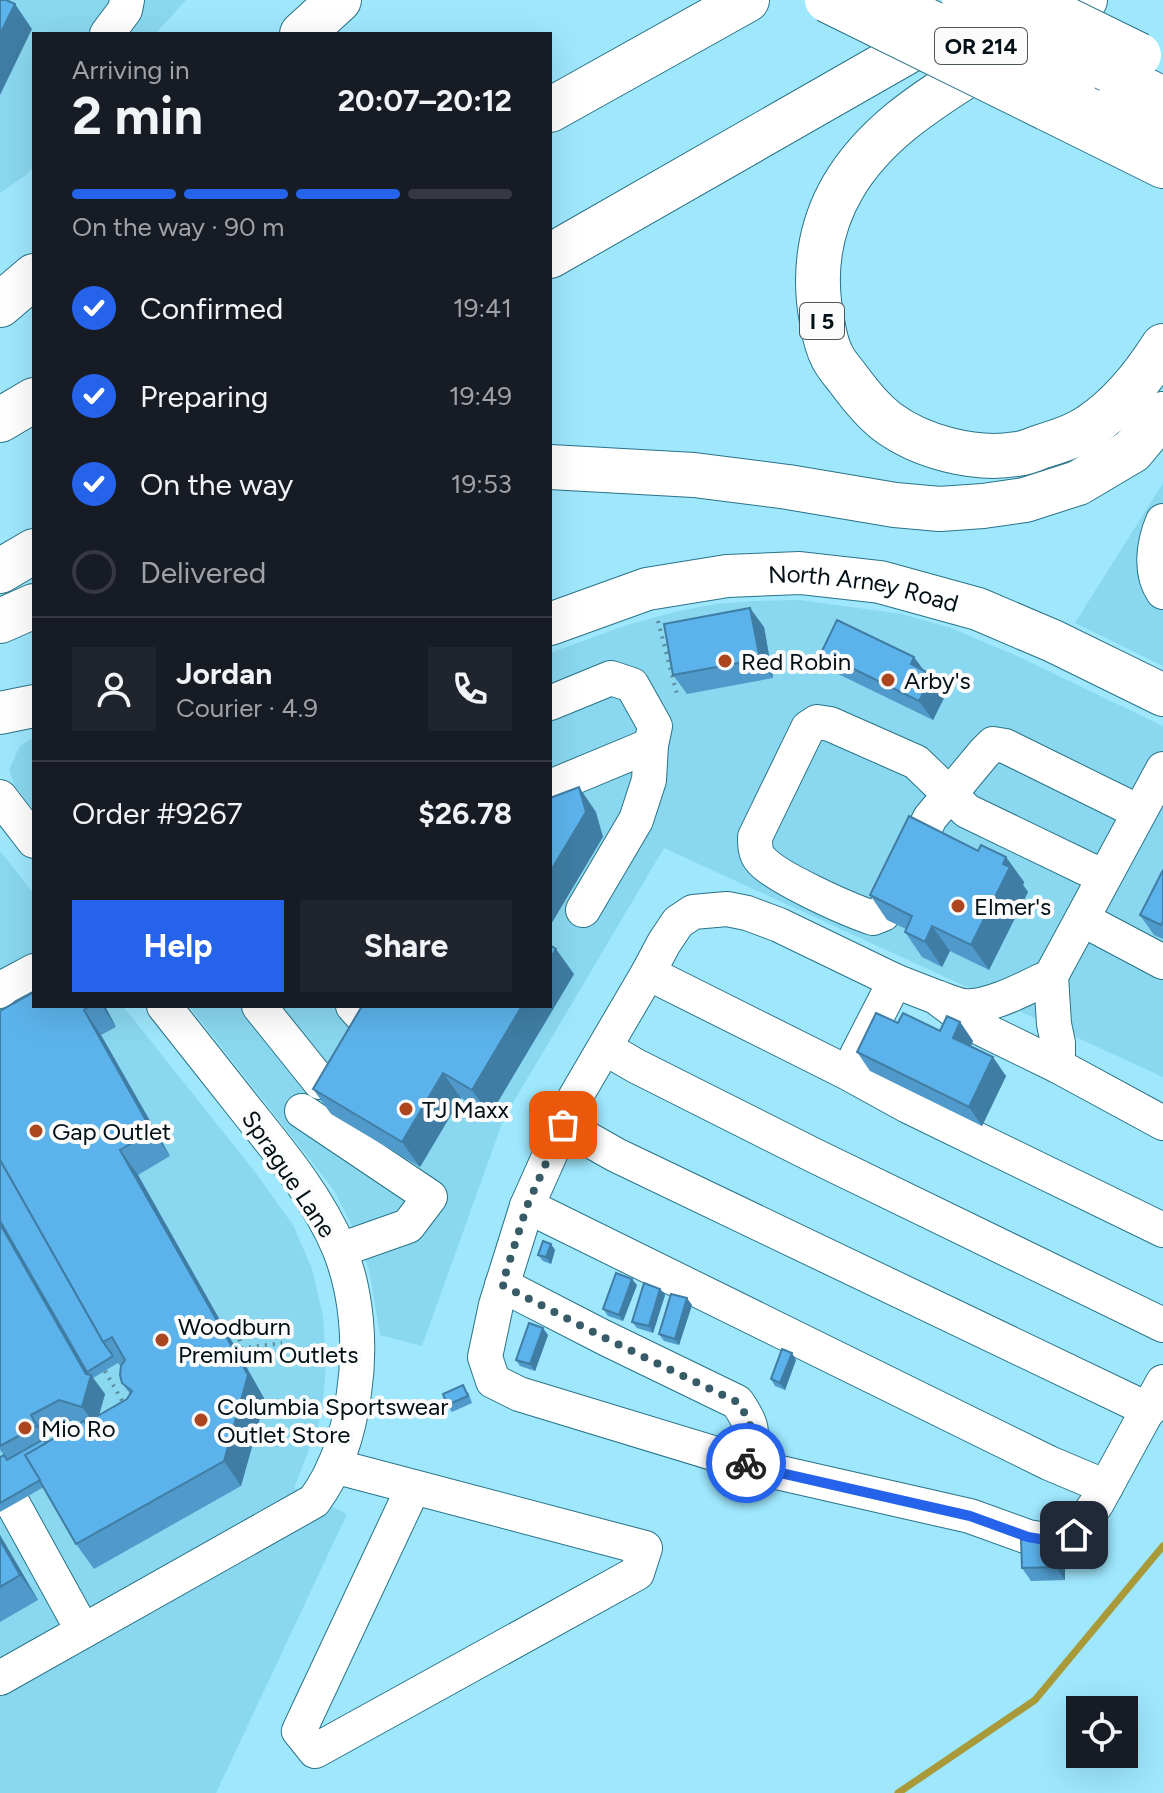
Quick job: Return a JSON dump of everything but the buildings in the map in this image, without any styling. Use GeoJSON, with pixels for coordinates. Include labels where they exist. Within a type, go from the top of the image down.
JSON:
{"type":"FeatureCollection","features":[{"type":"Feature","properties":{"kind":"highway"},"geometry":{"type":"LineString","coordinates":[[304,32],[339,0]]}},
{"type":"Feature","properties":{"kind":"highway"},"geometry":{"type":"LineString","coordinates":[[552,97],[612,49],[690,0]]}},
{"type":"Feature","properties":{"kind":"highway"},"geometry":{"type":"LineString","coordinates":[[552,109],[747,0]]}},
{"type":"Feature","properties":{"kind":"highway"},"geometry":{"type":"LineString","coordinates":[[827,0],[1060,100],[1163,166]]}},
{"type":"Feature","properties":{"kind":"highway"},"geometry":{"type":"LineString","coordinates":[[552,255],[998,0]]}},
{"type":"Feature","properties":{"kind":"highway"},"geometry":{"type":"LineString","coordinates":[[1027,0],[1137,64]]}},
{"type":"Feature","properties":{"kind":"highway","name":"I 5"},"geometry":{"type":"LineString","coordinates":[[1085,0],[921,104],[885,134],[864,159],[843,187],[830,215],[818,257],[817,294],[824,333],[832,357],[865,401],[886,421],[909,436],[942,449],[974,455],[1017,454],[1060,441],[1090,427],[1140,379],[1163,346]]}},
{"type":"Feature","properties":{"kind":"highway"},"geometry":{"type":"LineString","coordinates":[[0,305],[32,278]]}},
{"type":"Feature","properties":{"kind":"highway"},"geometry":{"type":"LineString","coordinates":[[0,420],[32,401]]}},
{"type":"Feature","properties":{"kind":"highway"},"geometry":{"type":"LineString","coordinates":[[552,467],[694,475],[940,509],[983,506],[1025,500],[1078,483],[1132,451],[1163,414]]}},
{"type":"Feature","properties":{"kind":"highway"},"geometry":{"type":"LineString","coordinates":[[0,571],[32,552]]}},
{"type":"Feature","properties":{"kind":"highway"},"geometry":{"type":"LineString","coordinates":[[0,621],[32,607]]}},
{"type":"Feature","properties":{"kind":"main road","name":"OR 214"},"geometry":{"type":"LineString","coordinates":[[887,0],[1060,100]]}},
{"type":"Feature","properties":{"kind":"main road","name":"OR 214"},"geometry":{"type":"LineString","coordinates":[[963,0],[1137,64]]}},
{"type":"Feature","properties":{"kind":"main road"},"geometry":{"type":"LineString","coordinates":[[1137,64],[1163,98]]}},
{"type":"Feature","properties":{"kind":"main road"},"geometry":{"type":"LineString","coordinates":[[1060,100],[1163,135]]}},
{"type":"Feature","properties":{"kind":"main road","name":"North Arney Road"},"geometry":{"type":"LineString","coordinates":[[552,623],[647,589],[727,576],[800,573],[880,582],[978,609],[1053,641],[1163,695]]}},
{"type":"Feature","properties":{"kind":"main road"},"geometry":{"type":"LineString","coordinates":[[0,713],[32,706]]}},
{"type":"Feature","properties":{"kind":"street"},"geometry":{"type":"LineString","coordinates":[[108,32],[125,10],[127,0]]}},
{"type":"Feature","properties":{"kind":"street"},"geometry":{"type":"LineString","coordinates":[[1163,521],[1153,555],[1163,592]]}},
{"type":"Feature","properties":{"kind":"street"},"geometry":{"type":"LineString","coordinates":[[552,702],[611,678],[632,685],[655,726],[649,780],[636,820],[583,910]]}},
{"type":"Feature","properties":{"kind":"street"},"geometry":{"type":"LineString","coordinates":[[1104,877],[967,811],[950,795],[916,762],[830,724],[817,722],[808,728],[755,837],[759,859],[777,873],[873,918],[883,914],[930,818],[950,795],[984,753],[993,744],[1005,746],[1149,808]]}},
{"type":"Feature","properties":{"kind":"street"},"geometry":{"type":"LineString","coordinates":[[552,786],[651,745]]}},
{"type":"Feature","properties":{"kind":"street"},"geometry":{"type":"LineString","coordinates":[[1058,1066],[1051,976],[1104,877],[1149,808],[1163,769]]}},
{"type":"Feature","properties":{"kind":"street"},"geometry":{"type":"LineString","coordinates":[[0,797],[32,838]]}},
{"type":"Feature","properties":{"kind":"street"},"geometry":{"type":"LineString","coordinates":[[563,1125],[616,1155],[1156,1396],[1106,1487],[1074,1535],[1052,1541],[1028,1537],[970,1516],[746,1463],[519,1394],[493,1381],[485,1357],[496,1305],[527,1206],[563,1125],[576,1096],[678,922],[693,912],[727,909],[747,913],[779,925],[895,981],[964,1006],[979,1005],[1022,991],[1051,976]]}},
{"type":"Feature","properties":{"kind":"street"},"geometry":{"type":"LineString","coordinates":[[1082,919],[1136,930],[1163,962]]}},
{"type":"Feature","properties":{"kind":"street"},"geometry":{"type":"LineString","coordinates":[[0,991],[32,972]]}},
{"type":"Feature","properties":{"kind":"street"},"geometry":{"type":"LineString","coordinates":[[648,973],[908,1106],[1163,1230]]}},
{"type":"Feature","properties":{"kind":"street"},"geometry":{"type":"LineString","coordinates":[[848,1073],[895,981]]}},
{"type":"Feature","properties":{"kind":"street"},"geometry":{"type":"LineString","coordinates":[[936,997],[972,1024],[1163,1123]]}},
{"type":"Feature","properties":{"kind":"street","name":"Sprague Lane"},"geometry":{"type":"LineString","coordinates":[[83,1631],[314,1501],[334,1466],[347,1430],[357,1376],[351,1285],[340,1250],[325,1218],[285,1158],[166,1008]]}},
{"type":"Feature","properties":{"kind":"street"},"geometry":{"type":"LineString","coordinates":[[265,1008],[348,1035],[302,1111],[271,1140]]}},
{"type":"Feature","properties":{"kind":"street"},"geometry":{"type":"LineString","coordinates":[[605,1048],[813,1155],[1163,1325]]}},
{"type":"Feature","properties":{"kind":"street"},"geometry":{"type":"LineString","coordinates":[[302,1111],[430,1197],[408,1226],[340,1250]]}},
{"type":"Feature","properties":{"kind":"street"},"geometry":{"type":"LineString","coordinates":[[527,1206],[1049,1463],[1106,1487]]}},
{"type":"Feature","properties":{"kind":"street"},"geometry":{"type":"LineString","coordinates":[[502,1285],[737,1402],[749,1419],[752,1435],[746,1463]]}},
{"type":"Feature","properties":{"kind":"street"},"geometry":{"type":"LineString","coordinates":[[334,1466],[645,1548],[637,1573],[315,1751],[299,1731],[413,1488]]}},
{"type":"Feature","properties":{"kind":"street"},"geometry":{"type":"LineString","coordinates":[[0,1678],[83,1631],[13,1504]]}},
{"type":"Feature","properties":{"kind":"path"},"geometry":{"type":"LineString","coordinates":[[646,710],[677,694],[647,589]]}},
{"type":"Feature","properties":{"kind":"path"},"geometry":{"type":"LineString","coordinates":[[226,1330],[235,1326],[242,1348],[282,1343]]}},
{"type":"Feature","properties":{"kind":"path"},"geometry":{"type":"LineString","coordinates":[[105,1371],[129,1413]]}},
{"type":"Feature","properties":{"kind":"path"},"geometry":{"type":"LineString","coordinates":[[117,1392],[128,1385]]}},
{"type":"Feature","properties":{"kind":"shaded area"},"geometry":{"type":"Polygon","coordinates":[[[0,0],[186,0],[157,32],[32,32],[32,169],[0,193],[0,0]]]}},
{"type":"Feature","properties":{"kind":"shaded area"},"geometry":{"type":"Polygon","coordinates":[[[1163,483],[1163,666],[1075,623],[1163,483]]]}},
{"type":"Feature","properties":{"kind":"shaded area"},"geometry":{"type":"Polygon","coordinates":[[[800,600],[902,614],[951,628],[1163,726],[1163,1077],[664,848],[504,1118],[422,1346],[380,1335],[369,1269],[334,1190],[191,1008],[552,1008],[552,652],[674,612],[754,601],[800,600]]]}},
{"type":"Feature","properties":{"kind":"shaded area"},"geometry":{"type":"Polygon","coordinates":[[[32,738],[32,807],[15,786],[9,770],[20,746],[32,738]]]}},
{"type":"Feature","properties":{"kind":"shaded area","name":"Woodburn Premium Outlets"},"geometry":{"type":"Polygon","coordinates":[[[0,851],[32,891],[32,1008],[125,1008],[255,1172],[293,1225],[312,1269],[323,1316],[326,1365],[318,1427],[294,1488],[347,1514],[216,1793],[0,1793],[0,851]]]}},
{"type":"Feature","properties":{"kind":"waterway"},"geometry":{"type":"LineString","coordinates":[[898,1793],[1035,1700],[1163,1546]]}},
{"type":"Feature","properties":{"kind":"way so far"},"geometry":{"type":"LineString","coordinates":[[563,1125],[527,1206],[502,1285],[737,1402],[749,1419],[752,1435],[746,1463]]}},
{"type":"Feature","properties":{"kind":"place","name":"Red Robin"},"geometry":{"type":"Point","coordinates":[725,661]}},
{"type":"Feature","properties":{"kind":"place","name":"Arby's"},"geometry":{"type":"Point","coordinates":[888,680]}},
{"type":"Feature","properties":{"kind":"place","name":"Elmer's"},"geometry":{"type":"Point","coordinates":[958,906]}},
{"type":"Feature","properties":{"kind":"place","name":"TJ Maxx"},"geometry":{"type":"Point","coordinates":[406,1109]}},
{"type":"Feature","properties":{"kind":"place","name":"Gap Outlet"},"geometry":{"type":"Point","coordinates":[36,1131]}},
{"type":"Feature","properties":{"kind":"place","name":"Woodburn Premium Outlets"},"geometry":{"type":"Point","coordinates":[162,1340]}},
{"type":"Feature","properties":{"kind":"place","name":"Columbia Sportswear Outlet Store"},"geometry":{"type":"Point","coordinates":[201,1420]}},
{"type":"Feature","properties":{"kind":"place","name":"Mio Ro"},"geometry":{"type":"Point","coordinates":[25,1428]}},
{"type":"Feature","properties":{"kind":"route"},"geometry":{"type":"LineString","coordinates":[[746,1463],[970,1516],[1028,1537],[1052,1541],[1074,1535]]}}]}
